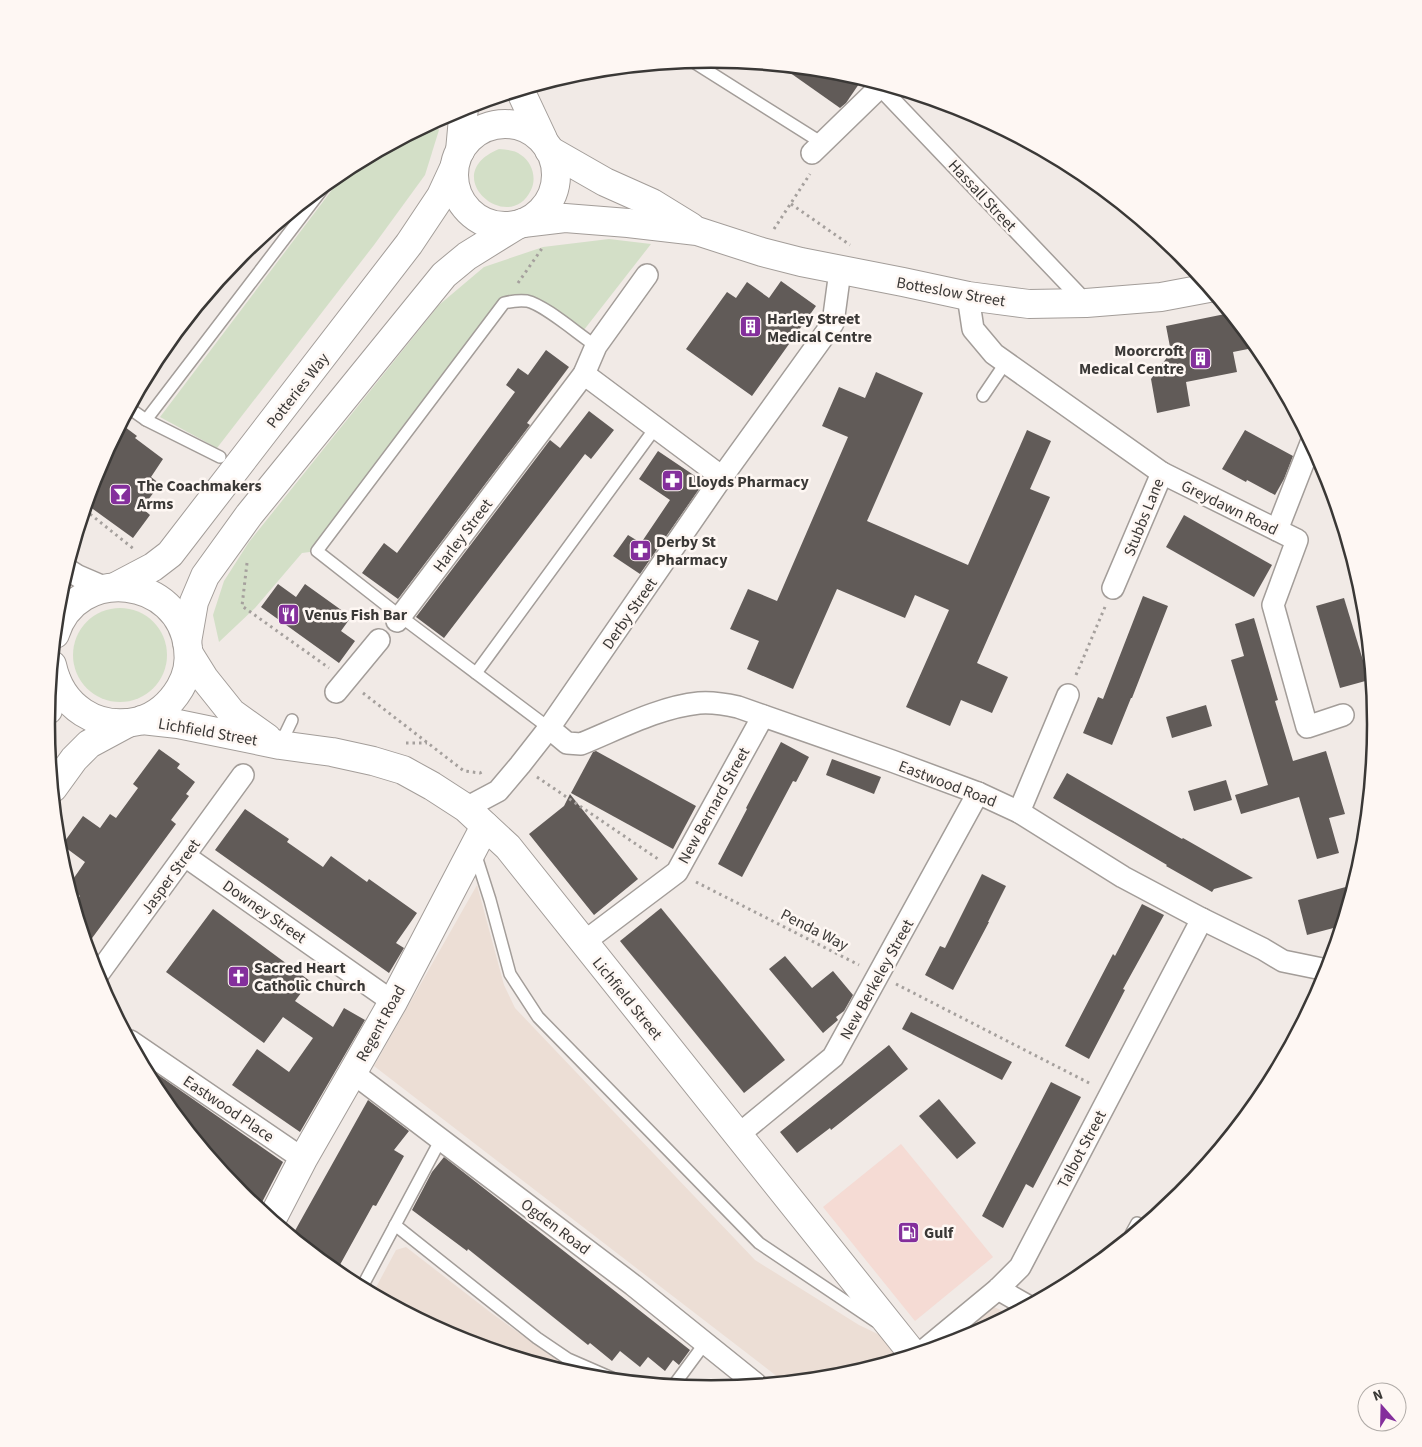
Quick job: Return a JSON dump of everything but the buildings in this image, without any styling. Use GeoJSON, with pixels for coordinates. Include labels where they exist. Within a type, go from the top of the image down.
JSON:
{"type":"FeatureCollection","features":[{"type":"Feature","properties":{"kind":"main road"},"geometry":{"type":"LineString","coordinates":[[58,781],[74,759],[89,744],[162,709],[177,692],[186,672],[194,602],[204,576],[249,516],[444,275],[467,256],[530,220],[544,209],[553,194],[557,174],[554,157],[546,145],[523,95]]}},
{"type":"Feature","properties":{"kind":"main road","name":"Potteries Way"},"geometry":{"type":"LineString","coordinates":[[65,616],[75,603],[90,594],[110,588],[153,566],[170,554],[409,244],[441,196],[457,159],[463,116]]}},
{"type":"Feature","properties":{"kind":"main road"},"geometry":{"type":"LineString","coordinates":[[520,224],[499,226],[476,216],[463,204],[455,186],[457,159],[469,138],[483,128],[497,124],[515,124],[528,128],[546,145]]}},
{"type":"Feature","properties":{"kind":"main road","name":"Botteslow Street"},"geometry":{"type":"LineString","coordinates":[[546,145],[605,182],[652,203],[697,231]]}},
{"type":"Feature","properties":{"kind":"main road","name":"Botteslow Street"},"geometry":{"type":"LineString","coordinates":[[520,224],[565,218],[697,231],[762,252],[840,271],[884,278],[968,296],[1029,304],[1086,303],[1160,297],[1202,289]]}},
{"type":"Feature","properties":{"kind":"main road","name":"Lichfield Street"},"geometry":{"type":"LineString","coordinates":[[110,588],[138,589],[150,593],[163,602],[178,619],[188,648],[204,678],[232,713],[277,744]]}},
{"type":"Feature","properties":{"kind":"main road","name":"Lichfield Street"},"geometry":{"type":"LineString","coordinates":[[56,678],[61,690],[69,701],[89,717],[108,723],[178,724],[277,744],[332,752],[403,770],[432,786],[475,827],[508,847],[738,1135],[912,1348]]}},
{"type":"Feature","properties":{"kind":"main road","name":"Regent Road"},"geometry":{"type":"LineString","coordinates":[[275,1214],[303,1159],[393,1002],[475,827]]}},
{"type":"Feature","properties":{"kind":"street"},"geometry":{"type":"LineString","coordinates":[[817,148],[878,89]]}},
{"type":"Feature","properties":{"kind":"street","name":"Hassall Street"},"geometry":{"type":"LineString","coordinates":[[888,92],[1086,303]]}},
{"type":"Feature","properties":{"kind":"street","name":"Derby Street"},"geometry":{"type":"LineString","coordinates":[[475,827],[498,791],[549,728],[722,477],[833,323],[840,271]]}},
{"type":"Feature","properties":{"kind":"street","name":"Harley Street"},"geometry":{"type":"LineString","coordinates":[[341,686],[398,619],[584,374],[596,346],[647,275]]}},
{"type":"Feature","properties":{"kind":"street","name":"Stubbs Lane"},"geometry":{"type":"LineString","coordinates":[[968,296],[973,329],[994,354],[1162,473],[1113,588]]}},
{"type":"Feature","properties":{"kind":"street"},"geometry":{"type":"LineString","coordinates":[[584,374],[722,477]]}},
{"type":"Feature","properties":{"kind":"street"},"geometry":{"type":"LineString","coordinates":[[1277,530],[1308,452]]}},
{"type":"Feature","properties":{"kind":"street","name":"Greydawn Road"},"geometry":{"type":"LineString","coordinates":[[1162,473],[1297,540],[1273,605],[1307,727],[1343,715]]}},
{"type":"Feature","properties":{"kind":"street"},"geometry":{"type":"LineString","coordinates":[[73,573],[110,588]]}},
{"type":"Feature","properties":{"kind":"street"},"geometry":{"type":"LineString","coordinates":[[1019,812],[1068,695]]}},
{"type":"Feature","properties":{"kind":"street","name":"Eastwood Road"},"geometry":{"type":"LineString","coordinates":[[549,728],[567,743],[581,744],[660,712],[698,703],[716,703],[738,707],[978,793],[1019,812],[1123,877],[1262,948],[1283,961],[1319,968]]}},
{"type":"Feature","properties":{"kind":"street","name":"New Bernard Street"},"geometry":{"type":"LineString","coordinates":[[584,942],[677,872],[763,716]]}},
{"type":"Feature","properties":{"kind":"street","name":"Jasper Street"},"geometry":{"type":"LineString","coordinates":[[103,968],[186,856],[243,775]]}},
{"type":"Feature","properties":{"kind":"street","name":"New Berkeley Street"},"geometry":{"type":"LineString","coordinates":[[738,1135],[834,1057],[978,793]]}},
{"type":"Feature","properties":{"kind":"street","name":"Downey Street"},"geometry":{"type":"LineString","coordinates":[[186,856],[393,1002]]}},
{"type":"Feature","properties":{"kind":"street","name":"Talbot Street"},"geometry":{"type":"LineString","coordinates":[[912,1348],[998,1289],[1020,1267],[1202,919]]}},
{"type":"Feature","properties":{"kind":"street","name":"Eastwood Place"},"geometry":{"type":"LineString","coordinates":[[141,1048],[303,1159]]}},
{"type":"Feature","properties":{"kind":"street","name":"Ogden Road"},"geometry":{"type":"LineString","coordinates":[[353,1073],[633,1285],[749,1378]]}},
{"type":"Feature","properties":{"kind":"street"},"geometry":{"type":"LineString","coordinates":[[998,1289],[1020,1302]]}},
{"type":"Feature","properties":{"kind":"lane"},"geometry":{"type":"LineString","coordinates":[[702,68],[817,148]]}},
{"type":"Feature","properties":{"kind":"lane"},"geometry":{"type":"LineString","coordinates":[[146,420],[311,204]]}},
{"type":"Feature","properties":{"kind":"lane"},"geometry":{"type":"LineString","coordinates":[[549,728],[476,673],[398,619],[317,551],[504,304],[516,300],[528,302],[544,310],[596,346]]}},
{"type":"Feature","properties":{"kind":"lane"},"geometry":{"type":"LineString","coordinates":[[983,396],[1006,362]]}},
{"type":"Feature","properties":{"kind":"lane"},"geometry":{"type":"LineString","coordinates":[[134,411],[146,420],[220,457]]}},
{"type":"Feature","properties":{"kind":"lane"},"geometry":{"type":"LineString","coordinates":[[476,673],[656,427]]}},
{"type":"Feature","properties":{"kind":"lane"},"geometry":{"type":"LineString","coordinates":[[277,744],[292,720]]}},
{"type":"Feature","properties":{"kind":"lane"},"geometry":{"type":"LineString","coordinates":[[475,827],[490,900],[510,974],[538,1017],[759,1243],[912,1348]]}},
{"type":"Feature","properties":{"kind":"lane"},"geometry":{"type":"LineString","coordinates":[[365,1281],[441,1139]]}},
{"type":"Feature","properties":{"kind":"lane"},"geometry":{"type":"LineString","coordinates":[[395,1225],[537,1338],[568,1359],[589,1368]]}},
{"type":"Feature","properties":{"kind":"lane"},"geometry":{"type":"LineString","coordinates":[[679,1379],[705,1343]]}},
{"type":"Feature","properties":{"kind":"path"},"geometry":{"type":"LineString","coordinates":[[762,252],[820,159],[817,148]]}},
{"type":"Feature","properties":{"kind":"path"},"geometry":{"type":"LineString","coordinates":[[791,204],[855,248]]}},
{"type":"Feature","properties":{"kind":"path"},"geometry":{"type":"LineString","coordinates":[[504,304],[543,247]]}},
{"type":"Feature","properties":{"kind":"path"},"geometry":{"type":"LineString","coordinates":[[90,514],[142,556]]}},
{"type":"Feature","properties":{"kind":"path"},"geometry":{"type":"LineString","coordinates":[[247,560],[242,606],[341,686],[464,772],[480,773],[487,770]]}},
{"type":"Feature","properties":{"kind":"path"},"geometry":{"type":"LineString","coordinates":[[1068,695],[1113,588]]}},
{"type":"Feature","properties":{"kind":"path","name":"Penda Way"},"geometry":{"type":"LineString","coordinates":[[520,765],[677,872],[1110,1094]]}},
{"type":"Feature","properties":{"kind":"shaded area"},"geometry":{"type":"Polygon","coordinates":[[[477,885],[504,985],[515,1008],[755,1260],[859,1325],[884,1337],[896,1353],[839,1367],[776,1376],[374,1066],[477,885]]]}},
{"type":"Feature","properties":{"kind":"shaded area","name":"Gulf"},"geometry":{"type":"Polygon","coordinates":[[[901,1144],[993,1257],[915,1321],[823,1207],[901,1144]]]}},
{"type":"Feature","properties":{"kind":"shaded area"},"geometry":{"type":"Polygon","coordinates":[[[406,1247],[490,1312],[551,1356],[563,1362],[500,1345],[460,1330],[421,1312],[376,1287],[396,1250],[406,1247]]]}},
{"type":"Feature","properties":{"kind":"shaded area"},"geometry":{"type":"Polygon","coordinates":[[[992,1306],[1003,1311],[1001,1312],[967,1328],[992,1306]]]}},
{"type":"Feature","properties":{"kind":"green space"},"geometry":{"type":"Polygon","coordinates":[[[437,128],[439,130],[425,175],[374,245],[217,448],[160,417],[334,187],[383,155],[437,128]]]}},
{"type":"Feature","properties":{"kind":"green space"},"geometry":{"type":"Polygon","coordinates":[[[499,149],[514,151],[525,158],[531,166],[534,180],[531,190],[521,203],[508,207],[495,205],[483,197],[476,186],[474,173],[481,160],[499,149]]]}},
{"type":"Feature","properties":{"kind":"green space"},"geometry":{"type":"Polygon","coordinates":[[[609,239],[651,244],[580,335],[528,302],[504,303],[317,551],[302,553],[255,608],[219,642],[213,615],[224,581],[249,542],[439,305],[484,267],[543,247],[609,239]]]}},
{"type":"Feature","properties":{"kind":"green space"},"geometry":{"type":"Polygon","coordinates":[[[120,608],[138,612],[153,622],[163,637],[167,655],[163,673],[153,688],[138,698],[120,702],[102,698],[87,688],[77,673],[73,655],[77,637],[87,622],[102,612],[120,608]]]}},
{"type":"Feature","properties":{"kind":"place","name":"Harley Street Medical Centre"},"geometry":{"type":"Point","coordinates":[751,327]}},
{"type":"Feature","properties":{"kind":"place","name":"Moorcroft Medical Centre"},"geometry":{"type":"Point","coordinates":[1200,359]}},
{"type":"Feature","properties":{"kind":"place","name":"Lloyds Pharmacy"},"geometry":{"type":"Point","coordinates":[672,481]}},
{"type":"Feature","properties":{"kind":"place","name":"The Coachmakers Arms"},"geometry":{"type":"Point","coordinates":[121,494]}},
{"type":"Feature","properties":{"kind":"place","name":"Derby St Pharmacy"},"geometry":{"type":"Point","coordinates":[640,550]}},
{"type":"Feature","properties":{"kind":"place","name":"Venus Fish Bar"},"geometry":{"type":"Point","coordinates":[289,614]}},
{"type":"Feature","properties":{"kind":"place","name":"Sacred Heart Catholic Church"},"geometry":{"type":"Point","coordinates":[238,976]}},
{"type":"Feature","properties":{"kind":"place","name":"Gulf"},"geometry":{"type":"Point","coordinates":[908,1232]}}]}
